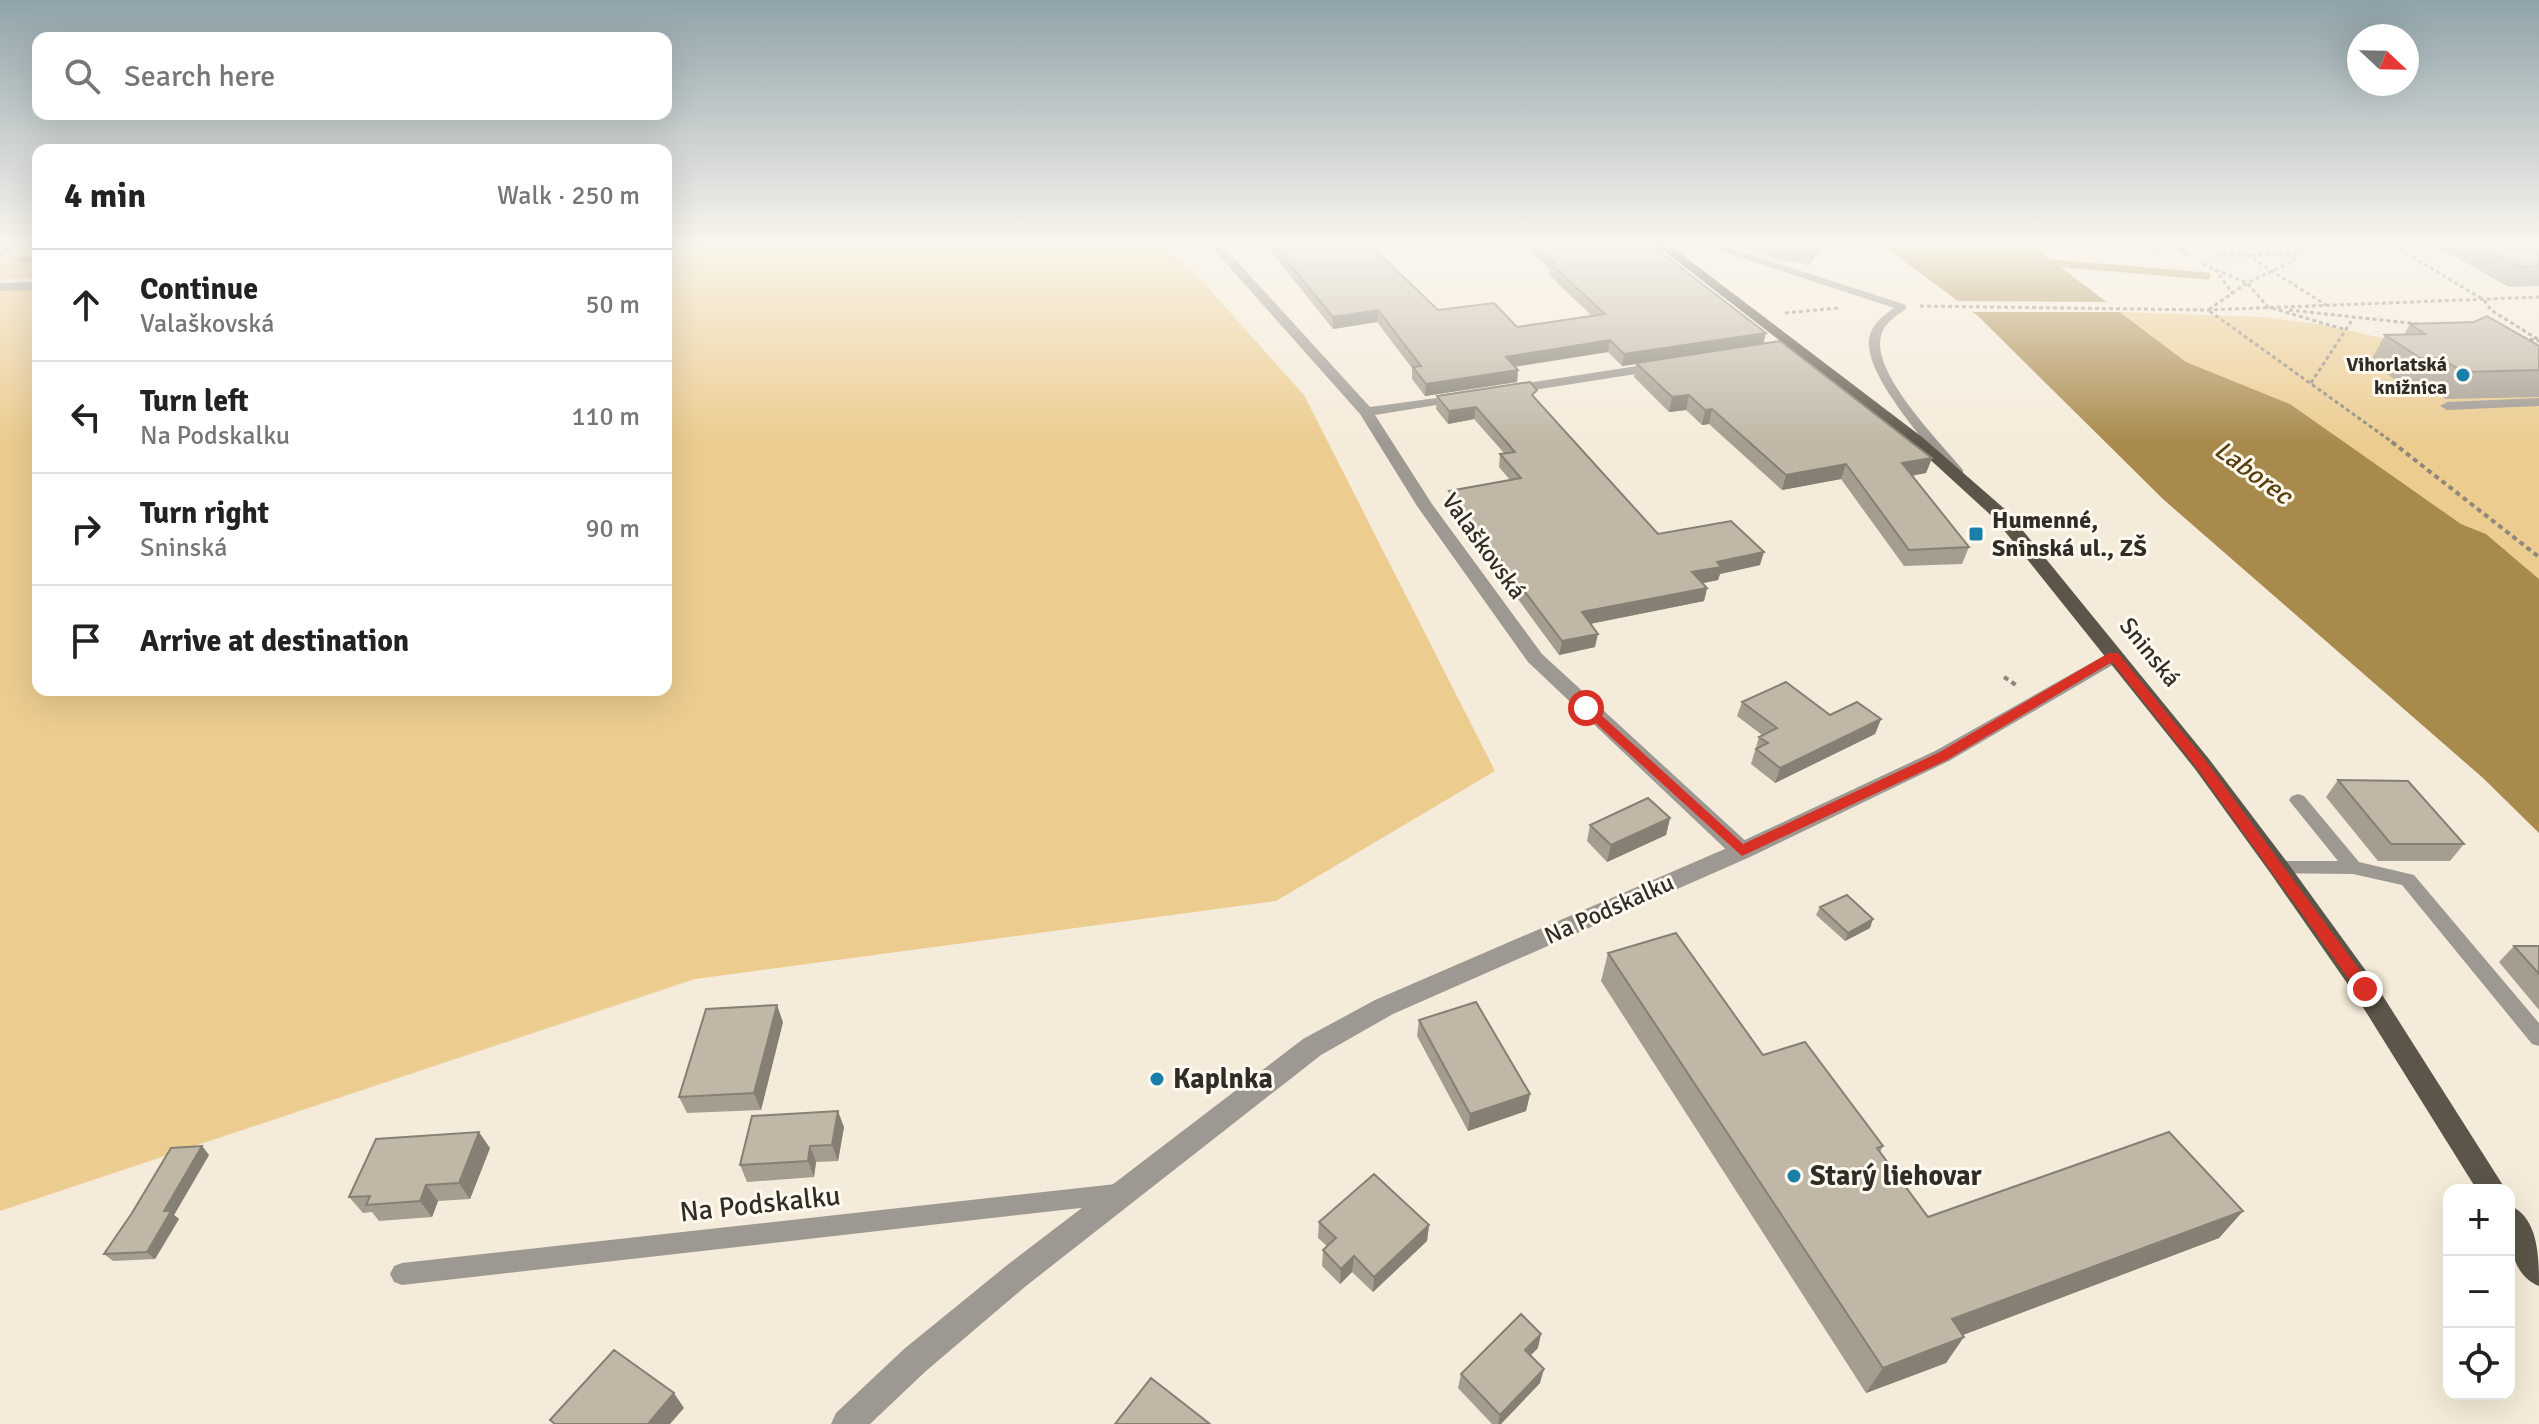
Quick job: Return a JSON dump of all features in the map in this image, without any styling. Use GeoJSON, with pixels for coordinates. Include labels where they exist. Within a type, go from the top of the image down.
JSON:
{"type":"FeatureCollection","features":[{"type":"Feature","properties":{"kind":"main road","name":"Sninská"},"geometry":{"type":"LineString","coordinates":[[1749,310],[1958,473],[2010,526],[2279,868],[2365,989],[2488,1184]]}},
{"type":"Feature","properties":{"kind":"main road"},"geometry":{"type":"LineString","coordinates":[[2515,1229],[2539,1272]]}},
{"type":"Feature","properties":{"kind":"street","name":"Valaškovská"},"geometry":{"type":"LineString","coordinates":[[1275,310],[1366,412],[1425,506],[1535,658],[1742,851]]}},
{"type":"Feature","properties":{"kind":"street"},"geometry":{"type":"LineString","coordinates":[[1774,349],[1795,345]]}},
{"type":"Feature","properties":{"kind":"street"},"geometry":{"type":"LineString","coordinates":[[1366,412],[1680,363]]}},
{"type":"Feature","properties":{"kind":"street"},"geometry":{"type":"LineString","coordinates":[[2447,406],[2539,402]]}},
{"type":"Feature","properties":{"kind":"street","name":"Na Podskalku"},"geometry":{"type":"LineString","coordinates":[[847,1424],[915,1360],[1005,1285],[1312,1047],[1384,1007],[1742,851],[1942,756],[2114,656]]}},
{"type":"Feature","properties":{"kind":"lane"},"geometry":{"type":"LineString","coordinates":[[1897,310],[1880,323],[1873,346],[1888,385],[1958,473]]}},
{"type":"Feature","properties":{"kind":"lane"},"geometry":{"type":"LineString","coordinates":[[2298,800],[2353,867]]}},
{"type":"Feature","properties":{"kind":"lane"},"geometry":{"type":"LineString","coordinates":[[2279,868],[2353,867],[2408,880],[2539,1038]]}},
{"type":"Feature","properties":{"kind":"lane","name":"Na Podskalku"},"geometry":{"type":"LineString","coordinates":[[402,1274],[1125,1193]]}},
{"type":"Feature","properties":{"kind":"path"},"geometry":{"type":"LineString","coordinates":[[2209,310],[2311,383],[2539,557]]}},
{"type":"Feature","properties":{"kind":"path"},"geometry":{"type":"LineString","coordinates":[[2280,310],[2343,329]]}},
{"type":"Feature","properties":{"kind":"path"},"geometry":{"type":"LineString","coordinates":[[2298,310],[2433,325]]}},
{"type":"Feature","properties":{"kind":"path"},"geometry":{"type":"LineString","coordinates":[[2492,310],[2539,339]]}},
{"type":"Feature","properties":{"kind":"path"},"geometry":{"type":"LineString","coordinates":[[2311,383],[2343,329],[2354,317]]}},
{"type":"Feature","properties":{"kind":"path"},"geometry":{"type":"LineString","coordinates":[[2508,336],[2539,339]]}},
{"type":"Feature","properties":{"kind":"shaded area"},"geometry":{"type":"Polygon","coordinates":[[[0,310],[32,310],[32,696],[672,696],[672,310],[1228,310],[1304,395],[1495,771],[1276,901],[695,979],[0,1211],[0,310]]]}},
{"type":"Feature","properties":{"kind":"shaded area"},"geometry":{"type":"Polygon","coordinates":[[[2121,312],[2263,317],[2325,325],[2404,343],[2539,349],[2539,579],[2486,534],[2461,524],[2290,404],[2186,362],[2121,312]]]}},
{"type":"Feature","properties":{"kind":"water","name":"Laborec"},"geometry":{"type":"Polygon","coordinates":[[[1971,310],[2118,310],[2186,362],[2290,404],[2461,524],[2486,534],[2539,579],[2539,833],[2483,778],[2164,500],[1971,310]]]}},
{"type":"Feature","properties":{"kind":"pier"},"geometry":{"type":"Polygon","coordinates":[[[1963,310],[2127,312],[1965,312],[1963,310]]]}},
{"type":"Feature","properties":{"kind":"building"},"geometry":{"type":"Polygon","coordinates":[[[1328,310],[1375,310],[1333,317],[1328,310]]]}},
{"type":"Feature","properties":{"kind":"building"},"geometry":{"type":"Polygon","coordinates":[[[1378,310],[1501,310],[1517,327],[1605,314],[1601,310],[1737,310],[1766,333],[1624,354],[1610,340],[1506,357],[1518,370],[1426,384],[1413,367],[1421,366],[1378,310]]]}},
{"type":"Feature","properties":{"kind":"building"},"geometry":{"type":"Polygon","coordinates":[[[2487,316],[2539,346],[2539,370],[2463,372],[2441,358],[2420,358],[2385,335],[2425,334],[2410,324],[2474,322],[2487,316]]]}},
{"type":"Feature","properties":{"kind":"building"},"geometry":{"type":"Polygon","coordinates":[[[1780,341],[1932,458],[1902,463],[1969,547],[1909,550],[1846,464],[1786,475],[1712,409],[1705,410],[1689,395],[1672,397],[1636,363],[1780,341]]]}},
{"type":"Feature","properties":{"kind":"building"},"geometry":{"type":"Polygon","coordinates":[[[1530,382],[1537,390],[1532,395],[1658,534],[1731,521],[1764,552],[1717,562],[1721,567],[1692,572],[1707,588],[1582,612],[1598,634],[1562,641],[1449,491],[1521,478],[1500,454],[1515,452],[1476,407],[1449,411],[1437,396],[1530,382]]]}},
{"type":"Feature","properties":{"kind":"building"},"geometry":{"type":"Polygon","coordinates":[[[1786,682],[1830,715],[1857,702],[1881,719],[1780,768],[1756,749],[1768,743],[1759,737],[1777,728],[1742,702],[1786,682]]]}},
{"type":"Feature","properties":{"kind":"building"},"geometry":{"type":"Polygon","coordinates":[[[2338,780],[2408,781],[2464,844],[2391,844],[2338,780]]]}},
{"type":"Feature","properties":{"kind":"building"},"geometry":{"type":"Polygon","coordinates":[[[1648,798],[1670,818],[1611,845],[1590,825],[1648,798]]]}},
{"type":"Feature","properties":{"kind":"building"},"geometry":{"type":"Polygon","coordinates":[[[1847,895],[1873,919],[1848,933],[1820,907],[1847,895]]]}},
{"type":"Feature","properties":{"kind":"building"},"geometry":{"type":"Polygon","coordinates":[[[1676,933],[1763,1055],[1805,1042],[1883,1146],[1877,1148],[1928,1217],[2169,1132],[2243,1211],[1952,1319],[1964,1337],[1883,1368],[1608,953],[1676,933]]]}},
{"type":"Feature","properties":{"kind":"building"},"geometry":{"type":"Polygon","coordinates":[[[2514,946],[2539,946],[2539,974],[2514,946]]]}},
{"type":"Feature","properties":{"kind":"building"},"geometry":{"type":"Polygon","coordinates":[[[1476,1002],[1530,1094],[1470,1114],[1419,1020],[1476,1002]]]}},
{"type":"Feature","properties":{"kind":"building"},"geometry":{"type":"Polygon","coordinates":[[[777,1005],[754,1093],[679,1097],[706,1009],[777,1005]]]}},
{"type":"Feature","properties":{"kind":"building"},"geometry":{"type":"Polygon","coordinates":[[[838,1111],[832,1145],[810,1146],[808,1161],[740,1165],[752,1116],[838,1111]]]}},
{"type":"Feature","properties":{"kind":"building"},"geometry":{"type":"Polygon","coordinates":[[[479,1132],[459,1183],[426,1185],[420,1201],[366,1205],[370,1196],[349,1197],[376,1139],[479,1132]]]}},
{"type":"Feature","properties":{"kind":"building"},"geometry":{"type":"Polygon","coordinates":[[[202,1146],[164,1211],[171,1211],[147,1252],[104,1254],[171,1148],[202,1146]]]}},
{"type":"Feature","properties":{"kind":"building"},"geometry":{"type":"Polygon","coordinates":[[[1374,1174],[1429,1225],[1374,1277],[1354,1256],[1341,1269],[1323,1250],[1336,1238],[1319,1222],[1374,1174]]]}},
{"type":"Feature","properties":{"kind":"building"},"geometry":{"type":"Polygon","coordinates":[[[1521,1314],[1541,1334],[1525,1350],[1544,1369],[1500,1415],[1461,1374],[1521,1314]]]}},
{"type":"Feature","properties":{"kind":"building"},"geometry":{"type":"Polygon","coordinates":[[[614,1350],[674,1393],[648,1424],[555,1424],[550,1420],[614,1350]]]}},
{"type":"Feature","properties":{"kind":"building"},"geometry":{"type":"Polygon","coordinates":[[[1151,1378],[1210,1424],[1115,1424],[1151,1378]]]}},
{"type":"Feature","properties":{"kind":"place","name":"Vihorlatská knižnica"},"geometry":{"type":"Point","coordinates":[2463,375]}},
{"type":"Feature","properties":{"kind":"place","name":"Humenné, Sninská ul., ZŠ"},"geometry":{"type":"Point","coordinates":[1976,534]}},
{"type":"Feature","properties":{"kind":"place","name":"Kaplnka"},"geometry":{"type":"Point","coordinates":[1157,1079]}},
{"type":"Feature","properties":{"kind":"place","name":"Starý liehovar"},"geometry":{"type":"Point","coordinates":[1794,1176]}},
{"type":"Feature","properties":{"kind":"route"},"geometry":{"type":"LineString","coordinates":[[1586,708],[1742,851],[1942,756],[2114,656],[2202,764],[2365,989]]}}]}
